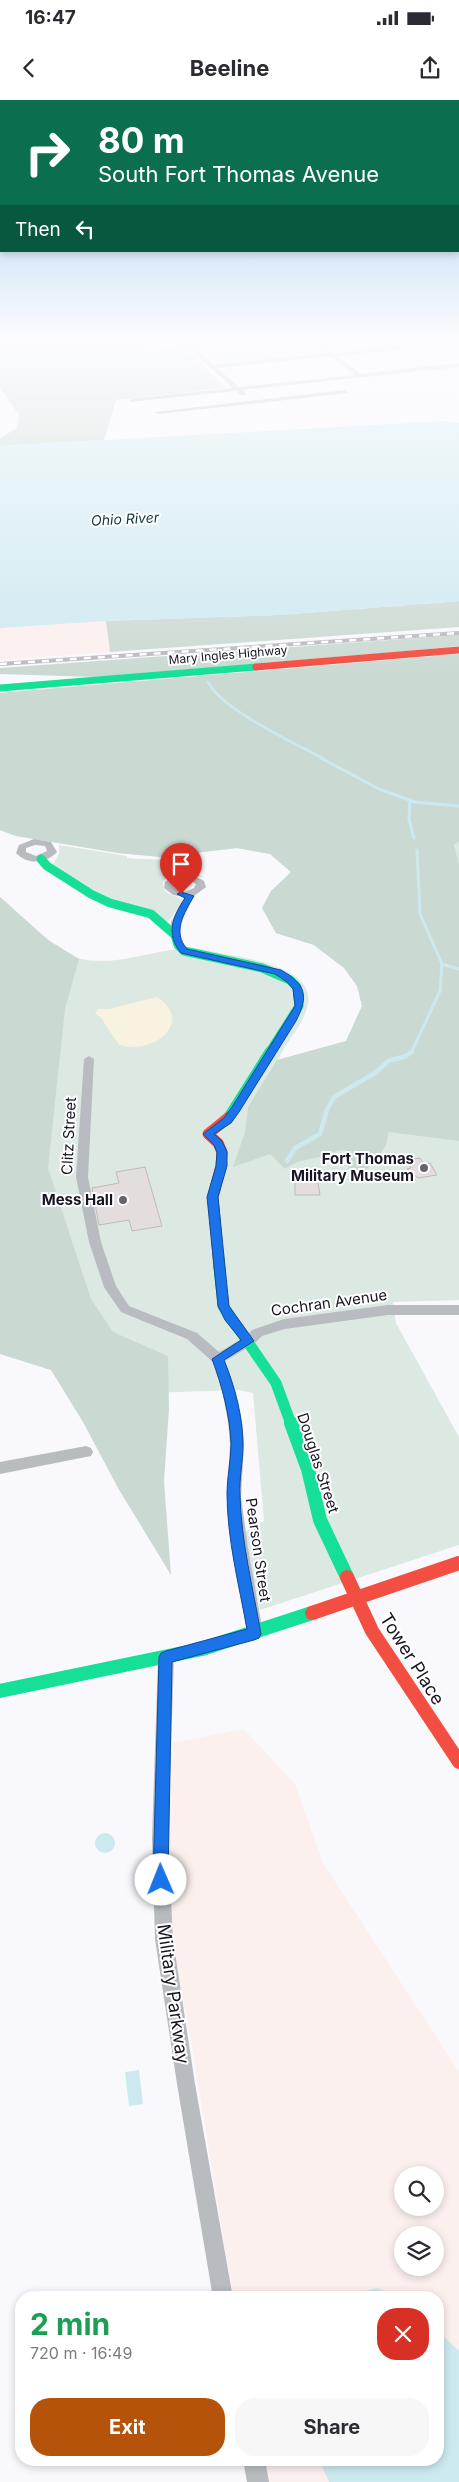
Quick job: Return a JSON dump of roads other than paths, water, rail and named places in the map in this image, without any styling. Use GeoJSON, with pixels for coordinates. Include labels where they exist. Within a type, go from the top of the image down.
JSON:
{"type":"FeatureCollection","features":[{"type":"Feature","properties":{"kind":"street","name":"Mary Ingles Highway"},"geometry":{"type":"LineString","coordinates":[[0,688],[459,650]]}},
{"type":"Feature","properties":{"kind":"street"},"geometry":{"type":"LineString","coordinates":[[41,859],[47,866],[91,894],[110,902],[151,914],[176,935]]}},
{"type":"Feature","properties":{"kind":"street"},"geometry":{"type":"LineString","coordinates":[[187,894],[190,896],[189,900],[176,919],[178,945],[184,951],[278,972],[291,980],[298,988],[300,997],[299,1006],[291,1021],[236,1110],[227,1120],[208,1134],[218,1143],[222,1152],[221,1166],[213,1197],[223,1306],[229,1317],[249,1341],[218,1359]]}},
{"type":"Feature","properties":{"kind":"street","name":"Clitz Street"},"geometry":{"type":"LineString","coordinates":[[89,1059],[82,1177],[95,1242],[110,1287],[125,1309],[192,1336],[218,1359]]}},
{"type":"Feature","properties":{"kind":"street","name":"Cochran Avenue"},"geometry":{"type":"LineString","coordinates":[[249,1341],[266,1328],[334,1316],[388,1310],[459,1310]]}},
{"type":"Feature","properties":{"kind":"street","name":"Douglas Street"},"geometry":{"type":"LineString","coordinates":[[249,1341],[276,1383],[308,1469],[320,1520],[357,1596]]}},
{"type":"Feature","properties":{"kind":"street","name":"Pearson Street"},"geometry":{"type":"LineString","coordinates":[[218,1359],[228,1384],[237,1443],[234,1494],[240,1551],[254,1634]]}},
{"type":"Feature","properties":{"kind":"street"},"geometry":{"type":"LineString","coordinates":[[0,1468],[86,1452]]}},
{"type":"Feature","properties":{"kind":"street"},"geometry":{"type":"LineString","coordinates":[[0,1691],[166,1657],[254,1634],[357,1596],[459,1563]]}},
{"type":"Feature","properties":{"kind":"street","name":"Tower Place"},"geometry":{"type":"LineString","coordinates":[[357,1596],[372,1631],[459,1762]]}},
{"type":"Feature","properties":{"kind":"street","name":"Military Parkway"},"geometry":{"type":"LineString","coordinates":[[166,1657],[160,1839],[164,1939],[186,2084],[222,2291]]}},
{"type":"Feature","properties":{"kind":"street"},"geometry":{"type":"LineString","coordinates":[[255,2466],[258,2482]]}},
{"type":"Feature","properties":{"kind":"water","name":"Ohio River"},"geometry":{"type":"Polygon","coordinates":[[[0,452],[459,452],[459,601],[278,615],[106,621],[0,628],[0,452]]]}},
{"type":"Feature","properties":{"kind":"water"},"geometry":{"type":"Polygon","coordinates":[[[105,1833],[112,1836],[115,1843],[112,1850],[105,1853],[98,1850],[95,1843],[98,1836],[105,1833]]]}},
{"type":"Feature","properties":{"kind":"water"},"geometry":{"type":"Polygon","coordinates":[[[139,2070],[143,2104],[129,2106],[125,2072],[139,2070]]]}},
{"type":"Feature","properties":{"kind":"water"},"geometry":{"type":"Polygon","coordinates":[[[378,2288],[384,2291],[365,2291],[378,2288]]]}},
{"type":"Feature","properties":{"kind":"water"},"geometry":{"type":"Polygon","coordinates":[[[444,2337],[459,2351],[459,2482],[329,2482],[322,2466],[444,2466],[444,2337]]]}},
{"type":"Feature","properties":{"kind":"waterway"},"geometry":{"type":"LineString","coordinates":[[208,682],[228,704],[243,714],[324,759]]}},
{"type":"Feature","properties":{"kind":"waterway"},"geometry":{"type":"LineString","coordinates":[[321,758],[379,789],[415,802],[459,806]]}},
{"type":"Feature","properties":{"kind":"waterway"},"geometry":{"type":"LineString","coordinates":[[410,801],[409,819],[414,838]]}},
{"type":"Feature","properties":{"kind":"waterway"},"geometry":{"type":"LineString","coordinates":[[417,850],[420,914],[442,964]]}},
{"type":"Feature","properties":{"kind":"waterway"},"geometry":{"type":"LineString","coordinates":[[411,1053],[440,991],[442,964]]}},
{"type":"Feature","properties":{"kind":"waterway"},"geometry":{"type":"LineString","coordinates":[[442,964],[459,969]]}},
{"type":"Feature","properties":{"kind":"waterway"},"geometry":{"type":"LineString","coordinates":[[287,1161],[295,1148],[320,1134],[327,1110],[334,1097],[375,1073],[388,1061],[411,1053]]}},
{"type":"Feature","properties":{"kind":"railway"},"geometry":{"type":"LineString","coordinates":[[0,664],[459,633]]}},
{"type":"Feature","properties":{"kind":"place","name":"Fort Thomas Military Museum"},"geometry":{"type":"Point","coordinates":[424,1168]}},
{"type":"Feature","properties":{"kind":"place","name":"Mess Hall"},"geometry":{"type":"Point","coordinates":[123,1200]}}]}
